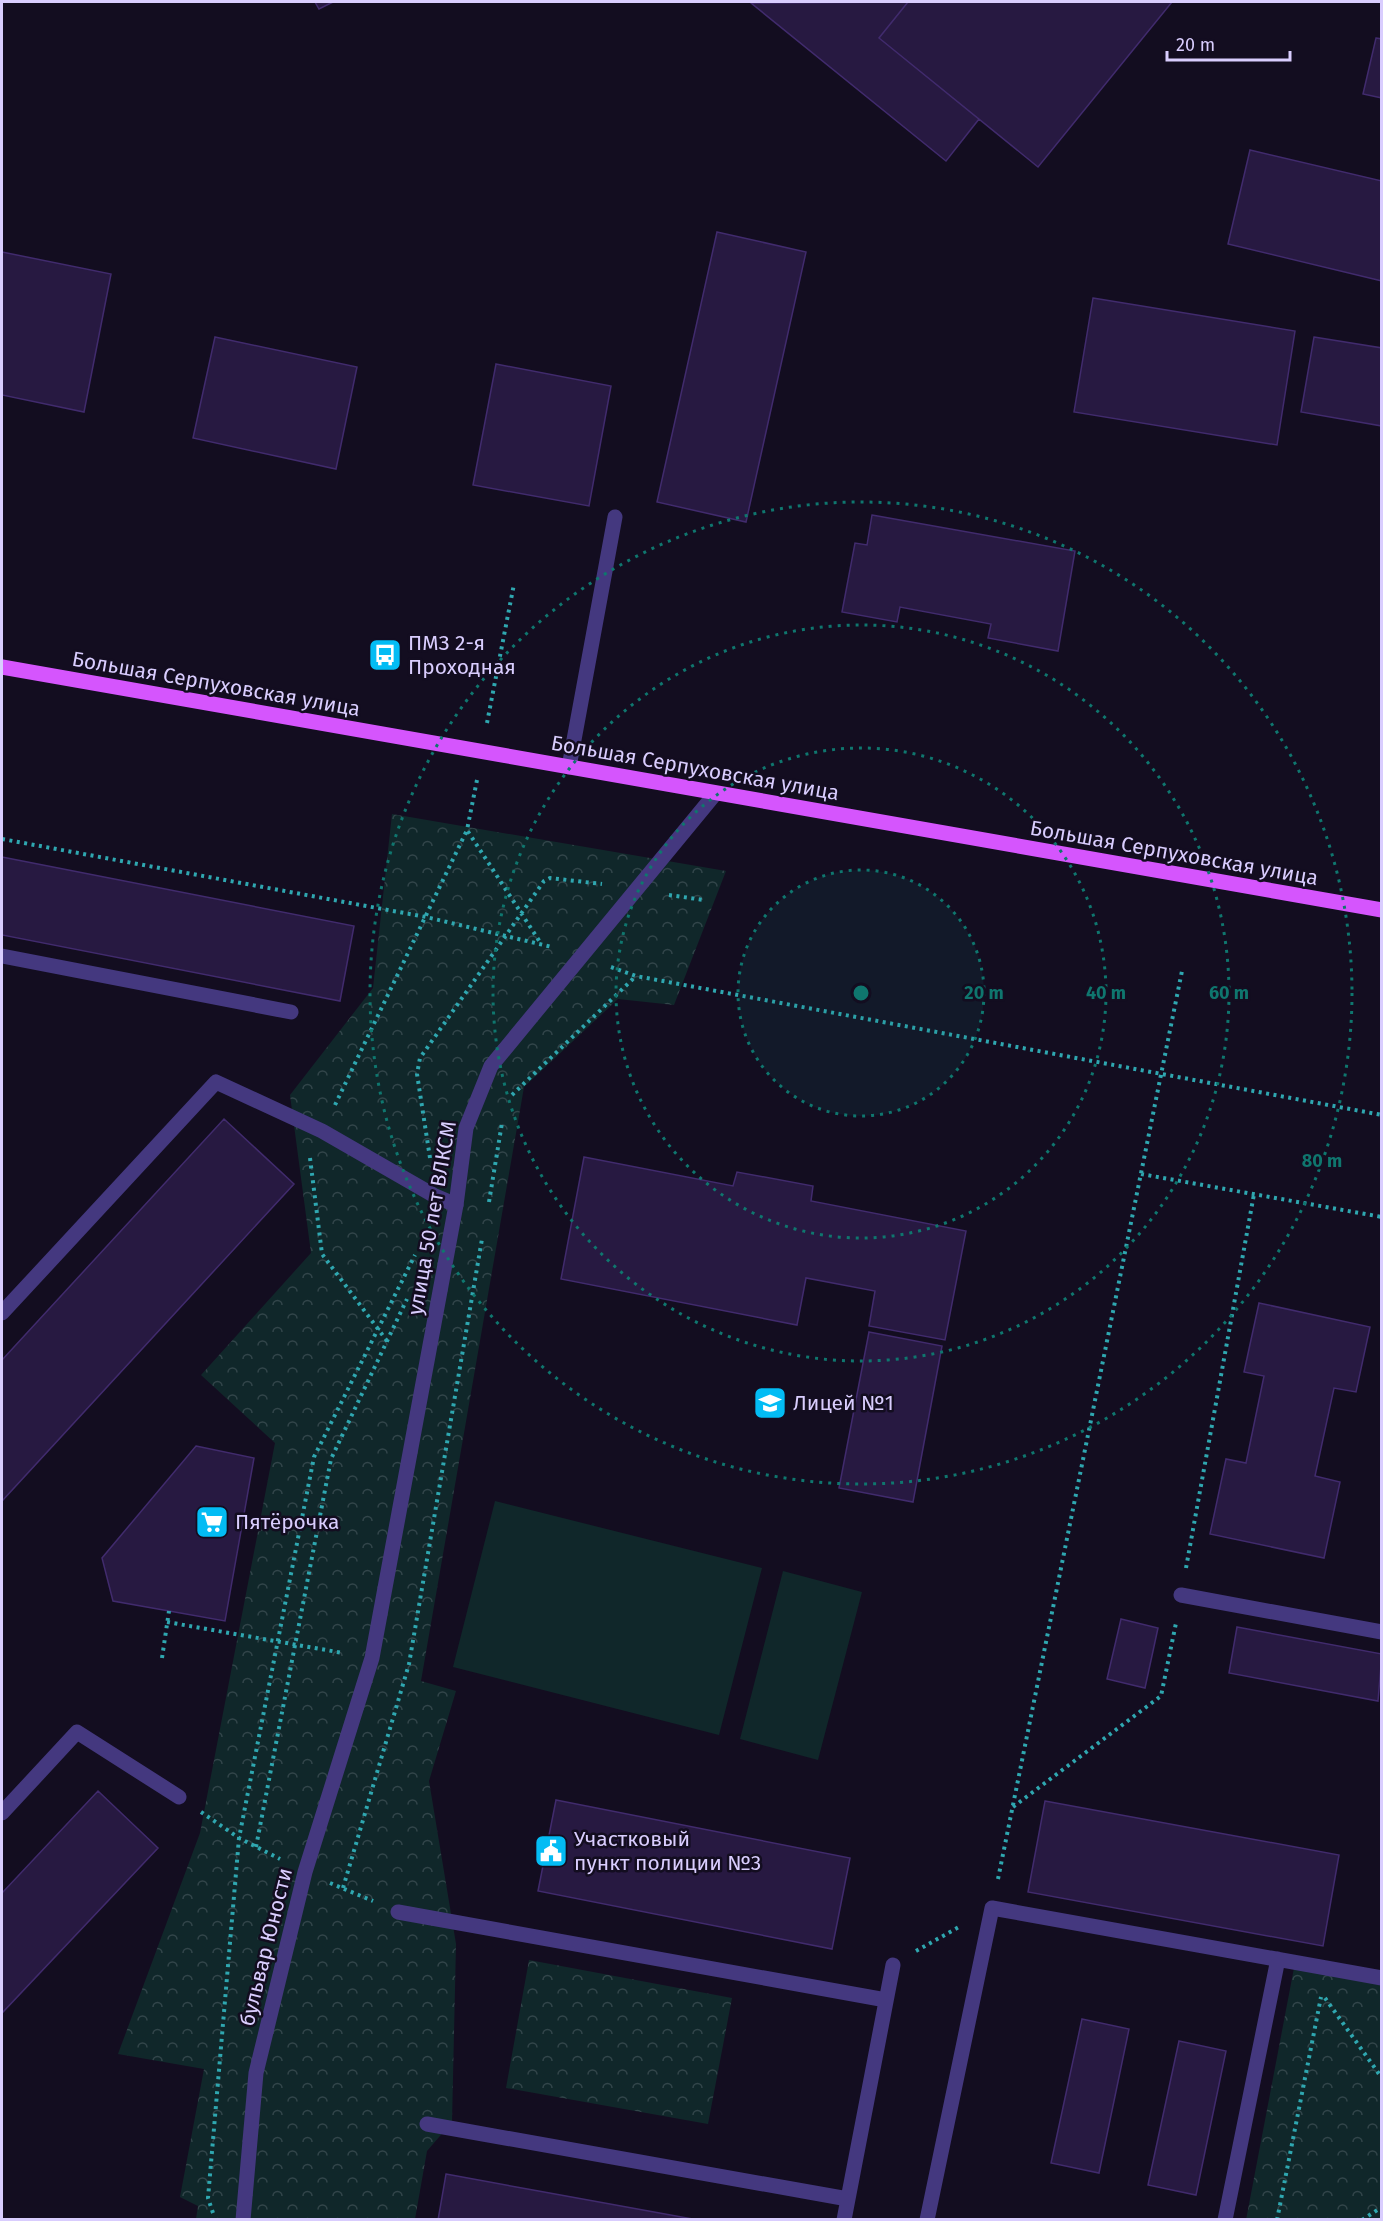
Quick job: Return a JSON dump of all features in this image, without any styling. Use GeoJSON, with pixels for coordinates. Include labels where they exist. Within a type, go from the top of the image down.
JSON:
{"type":"FeatureCollection","features":[{"type":"Feature","properties":{"kind":"main road","name":"Большая Серпуховская улица"},"geometry":{"type":"LineString","coordinates":[[2,667],[1382,910]]}},
{"type":"Feature","properties":{"kind":"street"},"geometry":{"type":"LineString","coordinates":[[569,767],[615,517]]}},
{"type":"Feature","properties":{"kind":"street","name":"улица 50 лет ВЛКСМ"},"geometry":{"type":"LineString","coordinates":[[363,1691],[372,1658],[456,1205],[466,1128],[491,1066],[715,794]]}},
{"type":"Feature","properties":{"kind":"street"},"geometry":{"type":"LineString","coordinates":[[2,956],[291,1012]]}},
{"type":"Feature","properties":{"kind":"street"},"geometry":{"type":"LineString","coordinates":[[2,1313],[216,1082],[322,1131],[435,1196],[456,1205]]}},
{"type":"Feature","properties":{"kind":"street"},"geometry":{"type":"LineString","coordinates":[[1181,1595],[1382,1632]]}},
{"type":"Feature","properties":{"kind":"street","name":"бульвар Юности"},"geometry":{"type":"LineString","coordinates":[[243,2220],[256,2073],[305,1872],[363,1691]]}},
{"type":"Feature","properties":{"kind":"street"},"geometry":{"type":"LineString","coordinates":[[2,1813],[77,1732],[179,1797]]}},
{"type":"Feature","properties":{"kind":"street"},"geometry":{"type":"LineString","coordinates":[[927,2220],[992,1908],[1382,1978]]}},
{"type":"Feature","properties":{"kind":"street"},"geometry":{"type":"LineString","coordinates":[[398,1912],[886,2001]]}},
{"type":"Feature","properties":{"kind":"street"},"geometry":{"type":"LineString","coordinates":[[1224,2220],[1278,1959]]}},
{"type":"Feature","properties":{"kind":"street"},"geometry":{"type":"LineString","coordinates":[[844,2220],[893,1965]]}},
{"type":"Feature","properties":{"kind":"street"},"geometry":{"type":"LineString","coordinates":[[427,2124],[848,2199]]}},
{"type":"Feature","properties":{"kind":"path"},"geometry":{"type":"LineString","coordinates":[[256,1847],[330,1459],[387,1341],[322,1254],[310,1156],[467,830]]}},
{"type":"Feature","properties":{"kind":"path"},"geometry":{"type":"LineString","coordinates":[[435,1196],[417,1074],[420,1058],[544,881],[550,878],[565,879],[704,900]]}},
{"type":"Feature","properties":{"kind":"path"},"geometry":{"type":"LineString","coordinates":[[893,1965],[992,1908],[1182,971]]}},
{"type":"Feature","properties":{"kind":"path"},"geometry":{"type":"LineString","coordinates":[[506,1101],[636,976]]}},
{"type":"Feature","properties":{"kind":"path"},"geometry":{"type":"LineString","coordinates":[[1161,1076],[1382,1115]]}},
{"type":"Feature","properties":{"kind":"path"},"geometry":{"type":"LineString","coordinates":[[488,1204],[504,1113]]}},
{"type":"Feature","properties":{"kind":"path"},"geometry":{"type":"LineString","coordinates":[[1141,1174],[1382,1217]]}},
{"type":"Feature","properties":{"kind":"path"},"geometry":{"type":"LineString","coordinates":[[1013,1807],[1161,1696],[1254,1194]]}},
{"type":"Feature","properties":{"kind":"path"},"geometry":{"type":"LineString","coordinates":[[343,1888],[409,1664],[484,1227]]}},
{"type":"Feature","properties":{"kind":"path"},"geometry":{"type":"LineString","coordinates":[[215,2220],[208,2198],[239,1838],[314,1457],[420,1245]]}},
{"type":"Feature","properties":{"kind":"path"},"geometry":{"type":"LineString","coordinates":[[162,1658],[169,1611]]}},
{"type":"Feature","properties":{"kind":"path"},"geometry":{"type":"LineString","coordinates":[[167,1622],[409,1664]]}},
{"type":"Feature","properties":{"kind":"path"},"geometry":{"type":"LineString","coordinates":[[1322,1993],[1332,1995]]}},
{"type":"Feature","properties":{"kind":"path"},"geometry":{"type":"LineString","coordinates":[[1322,1993],[1382,2078]]}},
{"type":"Feature","properties":{"kind":"path"},"geometry":{"type":"LineString","coordinates":[[1277,2220],[1322,1993]]}},
{"type":"Feature","properties":{"kind":"path"},"geometry":{"type":"LineString","coordinates":[[1362,2220],[1382,2207]]}},
{"type":"Feature","properties":{"kind":"green space"},"geometry":{"type":"Polygon","coordinates":[[[392,814],[726,871],[674,1005],[618,999],[524,1087],[421,1681],[456,1691],[429,1781],[456,1944],[452,2122],[427,2151],[415,2219],[196,2219],[198,2206],[180,2197],[204,2069],[118,2054],[200,1833],[275,1443],[201,1375],[311,1253],[290,1095],[373,988],[392,814]]]}},
{"type":"Feature","properties":{"kind":"green space"},"geometry":{"type":"Polygon","coordinates":[[[495,1501],[762,1568],[719,1735],[453,1667],[495,1501]]]}},
{"type":"Feature","properties":{"kind":"green space"},"geometry":{"type":"Polygon","coordinates":[[[783,1571],[862,1592],[818,1760],[740,1739],[783,1571]]]}},
{"type":"Feature","properties":{"kind":"green space"},"geometry":{"type":"Polygon","coordinates":[[[529,1960],[732,1998],[708,2124],[506,2088],[529,1960]]]}},
{"type":"Feature","properties":{"kind":"green space"},"geometry":{"type":"Polygon","coordinates":[[[1294,1968],[1381,1985],[1381,2219],[1246,2220],[1294,1968]]]}},
{"type":"Feature","properties":{"kind":"building"},"geometry":{"type":"Polygon","coordinates":[[[315,2],[333,2],[319,9],[315,2]]]}},
{"type":"Feature","properties":{"kind":"building"},"geometry":{"type":"Polygon","coordinates":[[[908,2],[1172,2],[1038,167],[879,38],[908,2]]]}},
{"type":"Feature","properties":{"kind":"building"},"geometry":{"type":"Polygon","coordinates":[[[908,2],[879,38],[979,119],[946,161],[751,3],[908,2]]]}},
{"type":"Feature","properties":{"kind":"building"},"geometry":{"type":"Polygon","coordinates":[[[1376,38],[1382,39],[1382,98],[1363,94],[1376,38]]]}},
{"type":"Feature","properties":{"kind":"building"},"geometry":{"type":"Polygon","coordinates":[[[1250,150],[1382,181],[1382,281],[1228,244],[1250,150]]]}},
{"type":"Feature","properties":{"kind":"building"},"geometry":{"type":"Polygon","coordinates":[[[717,232],[806,252],[746,522],[657,502],[717,232]]]}},
{"type":"Feature","properties":{"kind":"building"},"geometry":{"type":"Polygon","coordinates":[[[2,252],[111,274],[84,412],[2,395],[2,252]]]}},
{"type":"Feature","properties":{"kind":"building"},"geometry":{"type":"Polygon","coordinates":[[[1093,298],[1295,331],[1277,445],[1074,412],[1093,298]]]}},
{"type":"Feature","properties":{"kind":"building"},"geometry":{"type":"Polygon","coordinates":[[[215,337],[357,367],[336,469],[193,438],[215,337]]]}},
{"type":"Feature","properties":{"kind":"building"},"geometry":{"type":"Polygon","coordinates":[[[1314,337],[1382,348],[1382,426],[1301,412],[1314,337]]]}},
{"type":"Feature","properties":{"kind":"building"},"geometry":{"type":"Polygon","coordinates":[[[496,364],[611,386],[589,506],[473,485],[496,364]]]}},
{"type":"Feature","properties":{"kind":"building"},"geometry":{"type":"Polygon","coordinates":[[[872,515],[1075,551],[1058,651],[988,638],[991,624],[900,607],[897,622],[842,612],[855,543],[867,545],[872,515]]]}},
{"type":"Feature","properties":{"kind":"building"},"geometry":{"type":"Polygon","coordinates":[[[2,857],[354,926],[340,1001],[2,935],[2,857]]]}},
{"type":"Feature","properties":{"kind":"building"},"geometry":{"type":"Polygon","coordinates":[[[224,1119],[294,1184],[2,1501],[2,1360],[224,1119]]]}},
{"type":"Feature","properties":{"kind":"building"},"geometry":{"type":"Polygon","coordinates":[[[584,1157],[733,1186],[737,1172],[813,1186],[811,1201],[966,1231],[945,1340],[869,1326],[875,1291],[806,1278],[797,1325],[561,1279],[584,1157]]]}},
{"type":"Feature","properties":{"kind":"building"},"geometry":{"type":"Polygon","coordinates":[[[1259,1303],[1370,1327],[1356,1392],[1334,1388],[1315,1476],[1340,1482],[1324,1558],[1210,1534],[1226,1459],[1246,1463],[1264,1376],[1244,1372],[1259,1303]]]}},
{"type":"Feature","properties":{"kind":"building"},"geometry":{"type":"Polygon","coordinates":[[[869,1332],[942,1346],[913,1502],[839,1488],[869,1332]]]}},
{"type":"Feature","properties":{"kind":"building"},"geometry":{"type":"Polygon","coordinates":[[[196,1446],[254,1458],[225,1621],[113,1601],[102,1558],[196,1446]]]}},
{"type":"Feature","properties":{"kind":"building"},"geometry":{"type":"Polygon","coordinates":[[[1121,1619],[1158,1628],[1145,1688],[1107,1679],[1121,1619]]]}},
{"type":"Feature","properties":{"kind":"building"},"geometry":{"type":"Polygon","coordinates":[[[1237,1627],[1382,1654],[1378,1701],[1229,1673],[1237,1627]]]}},
{"type":"Feature","properties":{"kind":"building"},"geometry":{"type":"Polygon","coordinates":[[[98,1791],[158,1848],[2,2013],[2,1893],[98,1791]]]}},
{"type":"Feature","properties":{"kind":"building"},"geometry":{"type":"Polygon","coordinates":[[[556,1800],[850,1858],[832,1949],[538,1891],[556,1800]]]}},
{"type":"Feature","properties":{"kind":"building"},"geometry":{"type":"Polygon","coordinates":[[[1045,1801],[1339,1855],[1323,1946],[1028,1892],[1045,1801]]]}},
{"type":"Feature","properties":{"kind":"building"},"geometry":{"type":"Polygon","coordinates":[[[1082,2019],[1129,2029],[1099,2173],[1051,2163],[1082,2019]]]}},
{"type":"Feature","properties":{"kind":"building"},"geometry":{"type":"Polygon","coordinates":[[[1179,2041],[1226,2051],[1196,2195],[1148,2185],[1179,2041]]]}},
{"type":"Feature","properties":{"kind":"building"},"geometry":{"type":"Polygon","coordinates":[[[446,2174],[533,2190],[698,2220],[438,2220],[446,2174]]]}},
{"type":"Feature","properties":{"kind":"place","name":"ПМЗ 2-я Проходная"},"geometry":{"type":"Point","coordinates":[385,655]}},
{"type":"Feature","properties":{"kind":"place","name":"Лицей №1"},"geometry":{"type":"Point","coordinates":[770,1403]}},
{"type":"Feature","properties":{"kind":"place","name":"Пятёрочка"},"geometry":{"type":"Point","coordinates":[212,1522]}},
{"type":"Feature","properties":{"kind":"place","name":"Участковый пункт полиции №3"},"geometry":{"type":"Point","coordinates":[551,1851]}}]}
